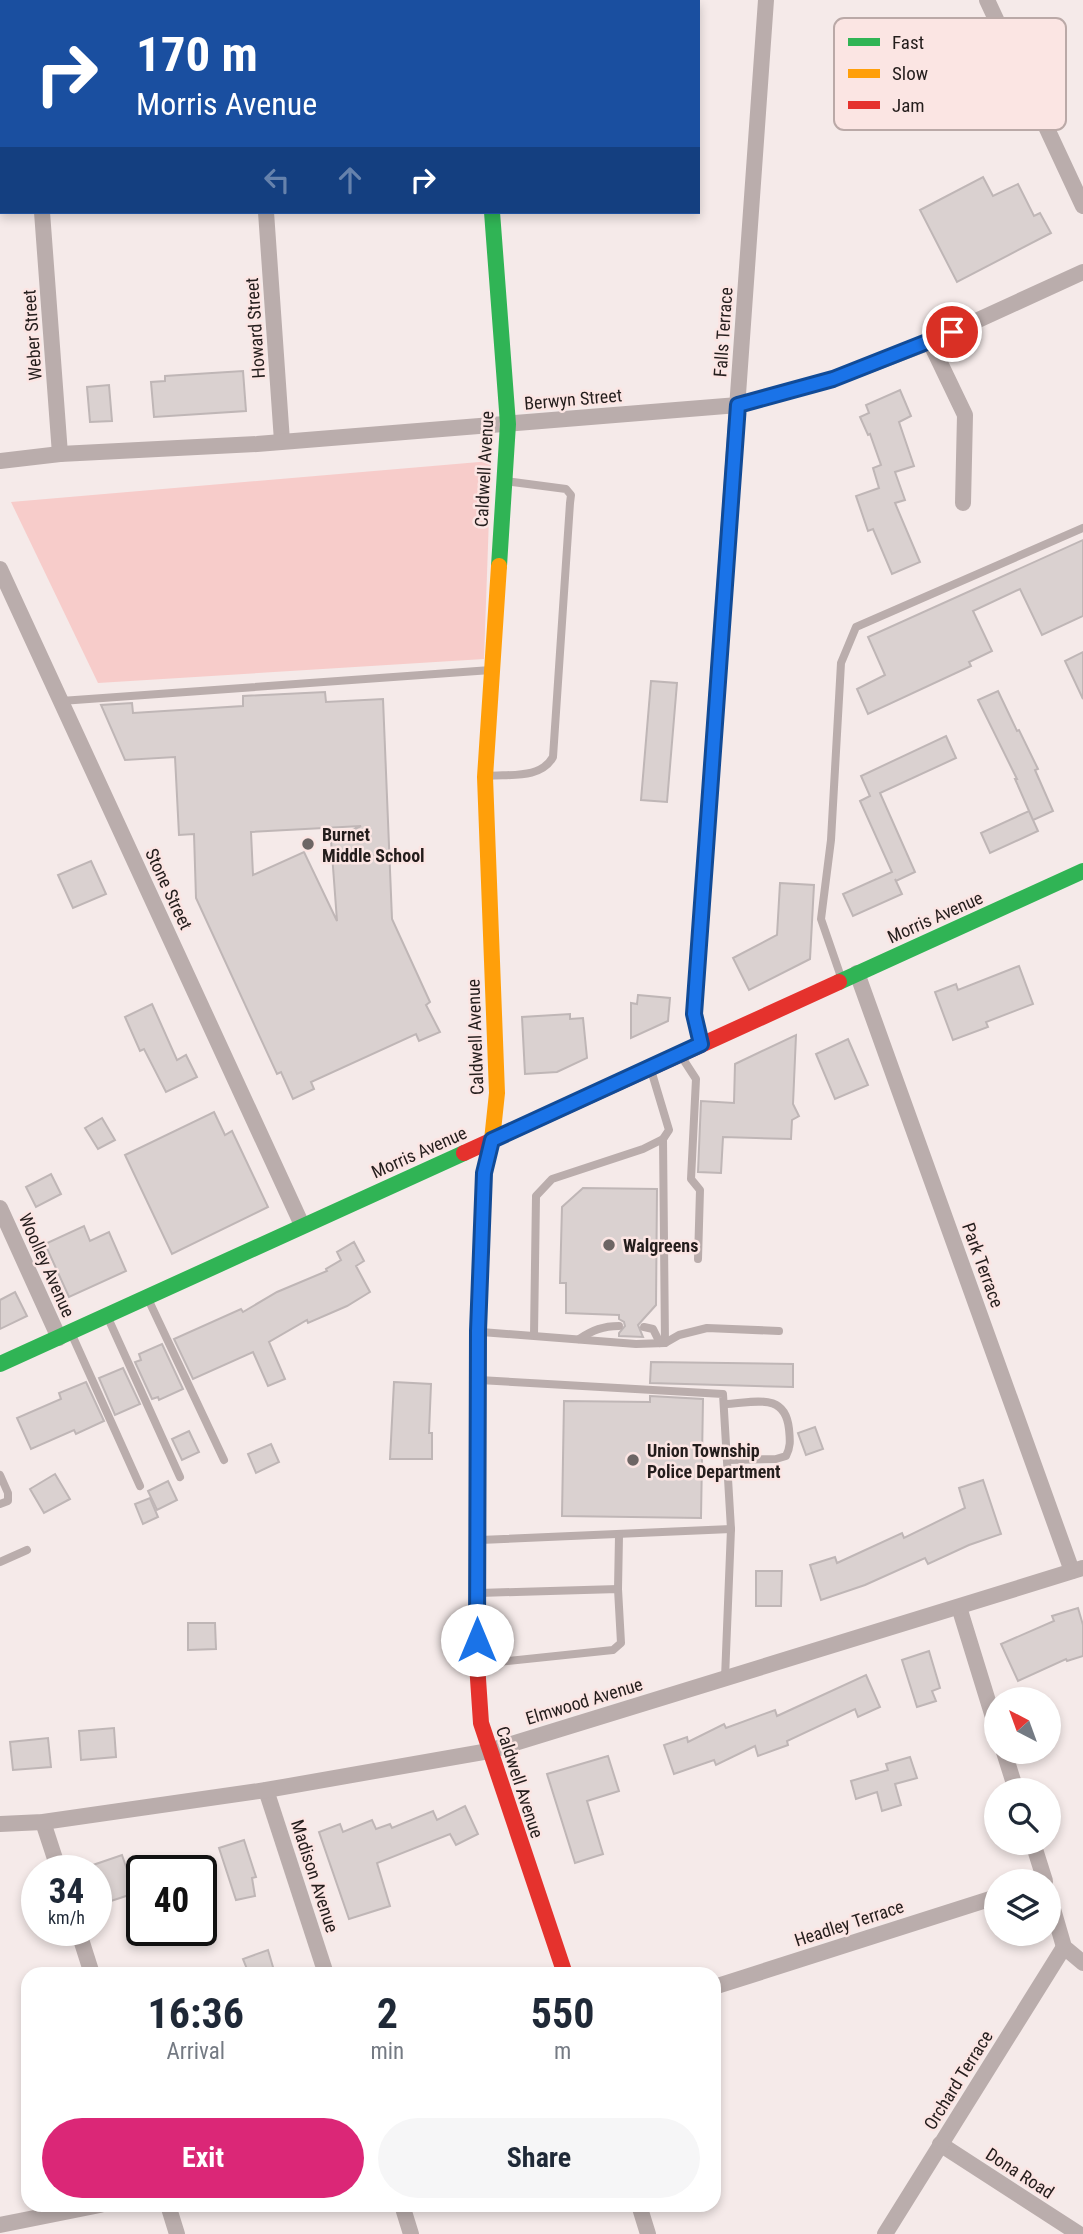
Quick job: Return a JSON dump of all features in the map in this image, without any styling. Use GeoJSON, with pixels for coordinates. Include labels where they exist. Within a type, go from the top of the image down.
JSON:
{"type":"FeatureCollection","features":[{"type":"Feature","properties":{"kind":"street","name":"Falls Terrace"},"geometry":{"type":"LineString","coordinates":[[701,1044],[694,1014],[766,0]]}},
{"type":"Feature","properties":{"kind":"street"},"geometry":{"type":"LineString","coordinates":[[987,0],[995,18]]}},
{"type":"Feature","properties":{"kind":"street"},"geometry":{"type":"LineString","coordinates":[[1048,130],[1083,206]]}},
{"type":"Feature","properties":{"kind":"street","name":"Weber Street"},"geometry":{"type":"LineString","coordinates":[[42,214],[60,454]]}},
{"type":"Feature","properties":{"kind":"street","name":"Howard Street"},"geometry":{"type":"LineString","coordinates":[[266,214],[282,441]]}},
{"type":"Feature","properties":{"kind":"street","name":"Caldwell Avenue"},"geometry":{"type":"LineString","coordinates":[[492,214],[508,424],[485,777],[497,1093],[492,1140],[484,1173],[478,1331],[477,1664],[481,1723],[563,1967]]}},
{"type":"Feature","properties":{"kind":"street","name":"Berwyn Street"},"geometry":{"type":"LineString","coordinates":[[0,461],[60,454],[282,441],[738,405],[833,379],[930,342],[1083,272]]}},
{"type":"Feature","properties":{"kind":"street"},"geometry":{"type":"LineString","coordinates":[[930,342],[965,415],[963,503]]}},
{"type":"Feature","properties":{"kind":"street","name":"Stone Street"},"geometry":{"type":"LineString","coordinates":[[0,569],[302,1225]]}},
{"type":"Feature","properties":{"kind":"street","name":"Morris Avenue"},"geometry":{"type":"LineString","coordinates":[[0,1364],[1083,871]]}},
{"type":"Feature","properties":{"kind":"street","name":"Park Terrace"},"geometry":{"type":"LineString","coordinates":[[849,976],[1078,1569]]}},
{"type":"Feature","properties":{"kind":"street","name":"Woolley Avenue"},"geometry":{"type":"LineString","coordinates":[[0,1208],[65,1335]]}},
{"type":"Feature","properties":{"kind":"street","name":"Elmwood Avenue"},"geometry":{"type":"LineString","coordinates":[[0,1824],[43,1822],[266,1790],[489,1751],[1078,1569]]}},
{"type":"Feature","properties":{"kind":"street"},"geometry":{"type":"LineString","coordinates":[[959,1607],[984,1688]]}},
{"type":"Feature","properties":{"kind":"street","name":"Madison Avenue"},"geometry":{"type":"LineString","coordinates":[[266,1790],[324,1967]]}},
{"type":"Feature","properties":{"kind":"street"},"geometry":{"type":"LineString","coordinates":[[43,1822],[54,1855]]}},
{"type":"Feature","properties":{"kind":"street","name":"Headley Terrace"},"geometry":{"type":"LineString","coordinates":[[721,1985],[984,1901]]}},
{"type":"Feature","properties":{"kind":"street"},"geometry":{"type":"LineString","coordinates":[[1061,1938],[1064,1947],[1083,1962]]}},
{"type":"Feature","properties":{"kind":"street"},"geometry":{"type":"LineString","coordinates":[[83,1946],[90,1967]]}},
{"type":"Feature","properties":{"kind":"street","name":"Orchard Terrace"},"geometry":{"type":"LineString","coordinates":[[885,2234],[1064,1947]]}},
{"type":"Feature","properties":{"kind":"street","name":"Dona Road"},"geometry":{"type":"LineString","coordinates":[[940,2144],[1079,2234]]}},
{"type":"Feature","properties":{"kind":"street"},"geometry":{"type":"LineString","coordinates":[[0,2225],[65,2212]]}},
{"type":"Feature","properties":{"kind":"street"},"geometry":{"type":"LineString","coordinates":[[170,2212],[177,2234]]}},
{"type":"Feature","properties":{"kind":"street"},"geometry":{"type":"LineString","coordinates":[[404,2212],[411,2234]]}},
{"type":"Feature","properties":{"kind":"street"},"geometry":{"type":"LineString","coordinates":[[641,2212],[648,2234]]}},
{"type":"Feature","properties":{"kind":"lane"},"geometry":{"type":"LineString","coordinates":[[485,777],[538,772],[548,766],[553,757],[571,495],[566,489],[503,481]]}},
{"type":"Feature","properties":{"kind":"lane"},"geometry":{"type":"LineString","coordinates":[[849,976],[821,919],[831,840],[841,663],[856,627],[1083,528]]}},
{"type":"Feature","properties":{"kind":"lane"},"geometry":{"type":"LineString","coordinates":[[61,701],[492,670]]}},
{"type":"Feature","properties":{"kind":"lane"},"geometry":{"type":"LineString","coordinates":[[679,1054],[695,1079],[691,1179],[700,1190],[698,1259]]}},
{"type":"Feature","properties":{"kind":"lane"},"geometry":{"type":"LineString","coordinates":[[650,1067],[668,1130],[663,1139],[662,1343]]}},
{"type":"Feature","properties":{"kind":"lane"},"geometry":{"type":"LineString","coordinates":[[534,1335],[536,1196],[552,1179],[643,1149],[663,1139]]}},
{"type":"Feature","properties":{"kind":"lane"},"geometry":{"type":"LineString","coordinates":[[147,1297],[224,1460]]}},
{"type":"Feature","properties":{"kind":"lane"},"geometry":{"type":"LineString","coordinates":[[106,1315],[180,1477]]}},
{"type":"Feature","properties":{"kind":"lane"},"geometry":{"type":"LineString","coordinates":[[579,1339],[604,1326],[619,1326]]}},
{"type":"Feature","properties":{"kind":"lane"},"geometry":{"type":"LineString","coordinates":[[643,1327],[653,1329],[662,1343]]}},
{"type":"Feature","properties":{"kind":"lane"},"geometry":{"type":"LineString","coordinates":[[478,1331],[636,1344],[662,1343],[679,1335],[707,1328],[779,1331]]}},
{"type":"Feature","properties":{"kind":"lane"},"geometry":{"type":"LineString","coordinates":[[65,1335],[140,1486]]}},
{"type":"Feature","properties":{"kind":"lane"},"geometry":{"type":"LineString","coordinates":[[477,1380],[772,1402],[782,1407],[788,1416],[791,1446],[786,1456],[776,1459],[727,1460]]}},
{"type":"Feature","properties":{"kind":"lane"},"geometry":{"type":"LineString","coordinates":[[724,1399],[730,1529],[725,1678]]}},
{"type":"Feature","properties":{"kind":"lane"},"geometry":{"type":"LineString","coordinates":[[0,1475],[8,1493],[8,1501],[0,1504]]}},
{"type":"Feature","properties":{"kind":"lane"},"geometry":{"type":"LineString","coordinates":[[477,1540],[619,1536],[730,1529]]}},
{"type":"Feature","properties":{"kind":"lane"},"geometry":{"type":"LineString","coordinates":[[477,1664],[613,1650],[621,1643],[619,1536]]}},
{"type":"Feature","properties":{"kind":"lane"},"geometry":{"type":"LineString","coordinates":[[0,1562],[27,1550]]}},
{"type":"Feature","properties":{"kind":"lane"},"geometry":{"type":"LineString","coordinates":[[478,1593],[618,1589]]}},
{"type":"Feature","properties":{"kind":"shaded area"},"geometry":{"type":"Polygon","coordinates":[[[491,461],[484,659],[98,683],[11,502],[491,461]]]}},
{"type":"Feature","properties":{"kind":"building"},"geometry":{"type":"Polygon","coordinates":[[[983,177],[993,196],[1018,184],[1034,216],[1040,213],[1051,233],[957,282],[920,210],[983,177]]]}},
{"type":"Feature","properties":{"kind":"building"},"geometry":{"type":"Polygon","coordinates":[[[243,371],[246,411],[154,417],[151,382],[165,381],[165,376],[243,371]]]}},
{"type":"Feature","properties":{"kind":"building"},"geometry":{"type":"Polygon","coordinates":[[[109,385],[112,421],[90,422],[87,387],[109,385]]]}},
{"type":"Feature","properties":{"kind":"building"},"geometry":{"type":"Polygon","coordinates":[[[900,390],[911,416],[899,422],[914,466],[895,472],[905,500],[895,503],[920,562],[892,574],[873,529],[868,531],[856,496],[879,488],[873,468],[881,465],[870,434],[868,435],[860,417],[869,413],[866,405],[900,390]]]}},
{"type":"Feature","properties":{"kind":"building"},"geometry":{"type":"Polygon","coordinates":[[[1083,540],[1083,616],[1042,635],[1020,589],[973,611],[992,651],[969,662],[971,666],[868,714],[857,689],[885,675],[868,637],[1083,540]]]}},
{"type":"Feature","properties":{"kind":"building"},"geometry":{"type":"Polygon","coordinates":[[[1083,652],[1083,699],[1065,661],[1083,652]]]}},
{"type":"Feature","properties":{"kind":"building"},"geometry":{"type":"Polygon","coordinates":[[[651,681],[677,683],[667,802],[641,800],[651,681]]]}},
{"type":"Feature","properties":{"kind":"building"},"geometry":{"type":"Polygon","coordinates":[[[998,691],[1038,769],[1035,770],[1053,811],[1033,820],[1017,779],[978,700],[998,691]]]}},
{"type":"Feature","properties":{"kind":"building"},"geometry":{"type":"Polygon","coordinates":[[[325,692],[326,702],[383,699],[392,919],[430,1002],[426,1005],[440,1032],[419,1041],[416,1034],[311,1082],[314,1089],[293,1099],[281,1072],[277,1074],[196,898],[194,834],[179,835],[175,757],[125,760],[101,705],[132,703],[133,713],[243,706],[243,696],[325,692]],[[361,826],[251,832],[253,875],[304,852],[337,921],[331,840],[361,826]]]}},
{"type":"Feature","properties":{"kind":"building"},"geometry":{"type":"Polygon","coordinates":[[[946,736],[956,758],[880,793],[915,872],[896,881],[895,879],[902,894],[853,916],[843,894],[892,872],[860,801],[870,796],[861,776],[946,736]]]}},
{"type":"Feature","properties":{"kind":"building"},"geometry":{"type":"Polygon","coordinates":[[[1029,811],[1038,831],[990,853],[981,833],[1029,811]]]}},
{"type":"Feature","properties":{"kind":"building"},"geometry":{"type":"Polygon","coordinates":[[[91,861],[106,894],[73,908],[58,875],[91,861]]]}},
{"type":"Feature","properties":{"kind":"building"},"geometry":{"type":"Polygon","coordinates":[[[780,883],[814,885],[810,959],[749,990],[733,958],[777,935],[780,883]]]}},
{"type":"Feature","properties":{"kind":"building"},"geometry":{"type":"Polygon","coordinates":[[[1019,966],[1033,1004],[986,1022],[988,1027],[953,1040],[935,992],[956,984],[958,990],[1019,966]]]}},
{"type":"Feature","properties":{"kind":"building"},"geometry":{"type":"Polygon","coordinates":[[[638,995],[670,998],[668,1021],[631,1038],[631,1003],[637,1004],[638,995]]]}},
{"type":"Feature","properties":{"kind":"building"},"geometry":{"type":"Polygon","coordinates":[[[152,1004],[177,1060],[186,1055],[197,1077],[166,1092],[144,1049],[140,1051],[125,1017],[152,1004]]]}},
{"type":"Feature","properties":{"kind":"building"},"geometry":{"type":"Polygon","coordinates":[[[570,1014],[570,1019],[583,1018],[587,1058],[557,1072],[525,1074],[522,1017],[570,1014]]]}},
{"type":"Feature","properties":{"kind":"building"},"geometry":{"type":"Polygon","coordinates":[[[796,1035],[793,1104],[799,1116],[792,1120],[791,1139],[723,1137],[721,1173],[698,1172],[701,1101],[734,1103],[735,1064],[796,1035]]]}},
{"type":"Feature","properties":{"kind":"building"},"geometry":{"type":"Polygon","coordinates":[[[848,1039],[868,1085],[835,1099],[816,1054],[848,1039]]]}},
{"type":"Feature","properties":{"kind":"building"},"geometry":{"type":"Polygon","coordinates":[[[214,1112],[225,1135],[232,1131],[268,1207],[172,1254],[125,1155],[214,1112]]]}},
{"type":"Feature","properties":{"kind":"building"},"geometry":{"type":"Polygon","coordinates":[[[102,1118],[115,1140],[98,1149],[85,1128],[102,1118]]]}},
{"type":"Feature","properties":{"kind":"building"},"geometry":{"type":"Polygon","coordinates":[[[51,1174],[61,1194],[36,1207],[26,1187],[51,1174]]]}},
{"type":"Feature","properties":{"kind":"building","name":"Walgreens"},"geometry":{"type":"Polygon","coordinates":[[[583,1188],[657,1189],[656,1305],[638,1325],[643,1337],[619,1336],[625,1326],[619,1315],[566,1313],[566,1283],[560,1283],[562,1207],[583,1188]]]}},
{"type":"Feature","properties":{"kind":"building"},"geometry":{"type":"Polygon","coordinates":[[[84,1226],[90,1241],[109,1232],[126,1271],[69,1297],[45,1244],[84,1226]]]}},
{"type":"Feature","properties":{"kind":"building"},"geometry":{"type":"Polygon","coordinates":[[[354,1242],[364,1261],[356,1266],[370,1292],[347,1306],[308,1323],[307,1320],[269,1342],[285,1379],[268,1386],[253,1352],[193,1379],[174,1339],[241,1309],[243,1312],[277,1292],[327,1271],[326,1269],[341,1260],[337,1252],[354,1242]]]}},
{"type":"Feature","properties":{"kind":"building"},"geometry":{"type":"Polygon","coordinates":[[[15,1292],[27,1316],[0,1329],[0,1300],[15,1292]]]}},
{"type":"Feature","properties":{"kind":"building"},"geometry":{"type":"Polygon","coordinates":[[[162,1344],[183,1389],[159,1400],[158,1397],[152,1399],[135,1362],[141,1360],[139,1354],[162,1344]]]}},
{"type":"Feature","properties":{"kind":"building"},"geometry":{"type":"Polygon","coordinates":[[[651,1362],[793,1364],[793,1387],[650,1383],[651,1362]]]}},
{"type":"Feature","properties":{"kind":"building"},"geometry":{"type":"Polygon","coordinates":[[[123,1368],[140,1404],[115,1415],[99,1378],[123,1368]]]}},
{"type":"Feature","properties":{"kind":"building"},"geometry":{"type":"Polygon","coordinates":[[[86,1382],[104,1421],[76,1434],[74,1430],[31,1449],[17,1418],[61,1399],[59,1393],[86,1382]]]}},
{"type":"Feature","properties":{"kind":"building"},"geometry":{"type":"Polygon","coordinates":[[[394,1382],[431,1384],[429,1433],[432,1433],[432,1459],[390,1459],[394,1382]]]}},
{"type":"Feature","properties":{"kind":"building","name":"Union Township Police Department"},"geometry":{"type":"Polygon","coordinates":[[[650,1396],[703,1399],[701,1518],[562,1516],[564,1401],[650,1402],[650,1396]]]}},
{"type":"Feature","properties":{"kind":"building"},"geometry":{"type":"Polygon","coordinates":[[[815,1427],[823,1449],[806,1455],[798,1433],[815,1427]]]}},
{"type":"Feature","properties":{"kind":"building"},"geometry":{"type":"Polygon","coordinates":[[[189,1431],[199,1452],[182,1460],[172,1439],[189,1431]]]}},
{"type":"Feature","properties":{"kind":"building"},"geometry":{"type":"Polygon","coordinates":[[[271,1444],[279,1462],[256,1473],[248,1454],[271,1444]]]}},
{"type":"Feature","properties":{"kind":"building"},"geometry":{"type":"Polygon","coordinates":[[[55,1474],[70,1499],[44,1513],[30,1489],[55,1474]]]}},
{"type":"Feature","properties":{"kind":"building"},"geometry":{"type":"Polygon","coordinates":[[[983,1480],[1001,1534],[928,1564],[925,1558],[865,1585],[821,1600],[810,1565],[835,1557],[837,1563],[902,1533],[904,1538],[965,1508],[959,1488],[983,1480]]]}},
{"type":"Feature","properties":{"kind":"building"},"geometry":{"type":"Polygon","coordinates":[[[168,1481],[177,1500],[157,1510],[148,1491],[168,1481]]]}},
{"type":"Feature","properties":{"kind":"building"},"geometry":{"type":"Polygon","coordinates":[[[150,1498],[158,1517],[143,1524],[135,1504],[150,1498]]]}},
{"type":"Feature","properties":{"kind":"building"},"geometry":{"type":"Polygon","coordinates":[[[756,1571],[782,1571],[781,1606],[756,1606],[756,1571]]]}},
{"type":"Feature","properties":{"kind":"building"},"geometry":{"type":"Polygon","coordinates":[[[1078,1608],[1083,1625],[1083,1656],[1067,1661],[1066,1659],[1018,1681],[1001,1644],[1054,1621],[1052,1616],[1078,1608]]]}},
{"type":"Feature","properties":{"kind":"building"},"geometry":{"type":"Polygon","coordinates":[[[188,1623],[215,1623],[216,1649],[188,1650],[188,1623]]]}},
{"type":"Feature","properties":{"kind":"building"},"geometry":{"type":"Polygon","coordinates":[[[929,1651],[940,1688],[932,1691],[936,1701],[917,1707],[902,1660],[929,1651]]]}},
{"type":"Feature","properties":{"kind":"building"},"geometry":{"type":"Polygon","coordinates":[[[866,1675],[880,1707],[858,1717],[855,1709],[787,1741],[788,1745],[758,1756],[755,1746],[716,1765],[714,1760],[674,1774],[664,1745],[687,1737],[688,1742],[724,1724],[726,1728],[775,1710],[777,1716],[866,1675]]]}},
{"type":"Feature","properties":{"kind":"building"},"geometry":{"type":"Polygon","coordinates":[[[114,1728],[116,1757],[81,1760],[79,1731],[114,1728]]]}},
{"type":"Feature","properties":{"kind":"building"},"geometry":{"type":"Polygon","coordinates":[[[48,1738],[51,1767],[13,1770],[10,1742],[48,1738]]]}},
{"type":"Feature","properties":{"kind":"building"},"geometry":{"type":"Polygon","coordinates":[[[608,1756],[619,1791],[587,1801],[603,1854],[575,1863],[547,1774],[608,1756]]]}},
{"type":"Feature","properties":{"kind":"building"},"geometry":{"type":"Polygon","coordinates":[[[910,1757],[917,1778],[895,1784],[901,1805],[882,1811],[877,1792],[856,1799],[851,1781],[888,1770],[886,1764],[910,1757]]]}},
{"type":"Feature","properties":{"kind":"building"},"geometry":{"type":"Polygon","coordinates":[[[465,1806],[478,1834],[456,1845],[450,1834],[377,1863],[390,1906],[349,1919],[319,1832],[340,1824],[343,1832],[372,1820],[376,1829],[390,1824],[392,1828],[433,1811],[437,1820],[465,1806]]]}},
{"type":"Feature","properties":{"kind":"building"},"geometry":{"type":"Polygon","coordinates":[[[244,1840],[256,1877],[252,1878],[255,1896],[236,1900],[219,1848],[244,1840]]]}},
{"type":"Feature","properties":{"kind":"building"},"geometry":{"type":"Polygon","coordinates":[[[122,1855],[126,1867],[126,1896],[112,1901],[112,1858],[122,1855]]]}},
{"type":"Feature","properties":{"kind":"building"},"geometry":{"type":"Polygon","coordinates":[[[268,1950],[273,1967],[246,1967],[243,1959],[268,1950]]]}},
{"type":"Feature","properties":{"kind":"traffic: fast"},"geometry":{"type":"LineString","coordinates":[[492,214],[508,424],[499,566]]}},
{"type":"Feature","properties":{"kind":"traffic: fast"},"geometry":{"type":"LineString","coordinates":[[839,982],[1083,871]]}},
{"type":"Feature","properties":{"kind":"traffic: fast"},"geometry":{"type":"LineString","coordinates":[[0,1364],[464,1153]]}},
{"type":"Feature","properties":{"kind":"traffic: fast"},"geometry":{"type":"LineString","coordinates":[[477,1619],[478,1331],[484,1173],[487,1160]]}},
{"type":"Feature","properties":{"kind":"traffic: slow"},"geometry":{"type":"LineString","coordinates":[[487,1160],[497,1093],[485,777],[499,566]]}},
{"type":"Feature","properties":{"kind":"traffic: jam"},"geometry":{"type":"LineString","coordinates":[[464,1153],[839,982]]}},
{"type":"Feature","properties":{"kind":"traffic: jam"},"geometry":{"type":"LineString","coordinates":[[477,1619],[481,1723],[563,1967]]}},
{"type":"Feature","properties":{"kind":"place","name":"Burnet Middle School"},"geometry":{"type":"Point","coordinates":[308,844]}},
{"type":"Feature","properties":{"kind":"place","name":"Walgreens"},"geometry":{"type":"Point","coordinates":[609,1245]}},
{"type":"Feature","properties":{"kind":"place","name":"Union Township Police Department"},"geometry":{"type":"Point","coordinates":[633,1460]}},
{"type":"Feature","properties":{"kind":"route"},"geometry":{"type":"LineString","coordinates":[[477,1640],[478,1331],[484,1173],[492,1140],[701,1044],[694,1014],[738,405],[833,379],[952,332]]}}]}
